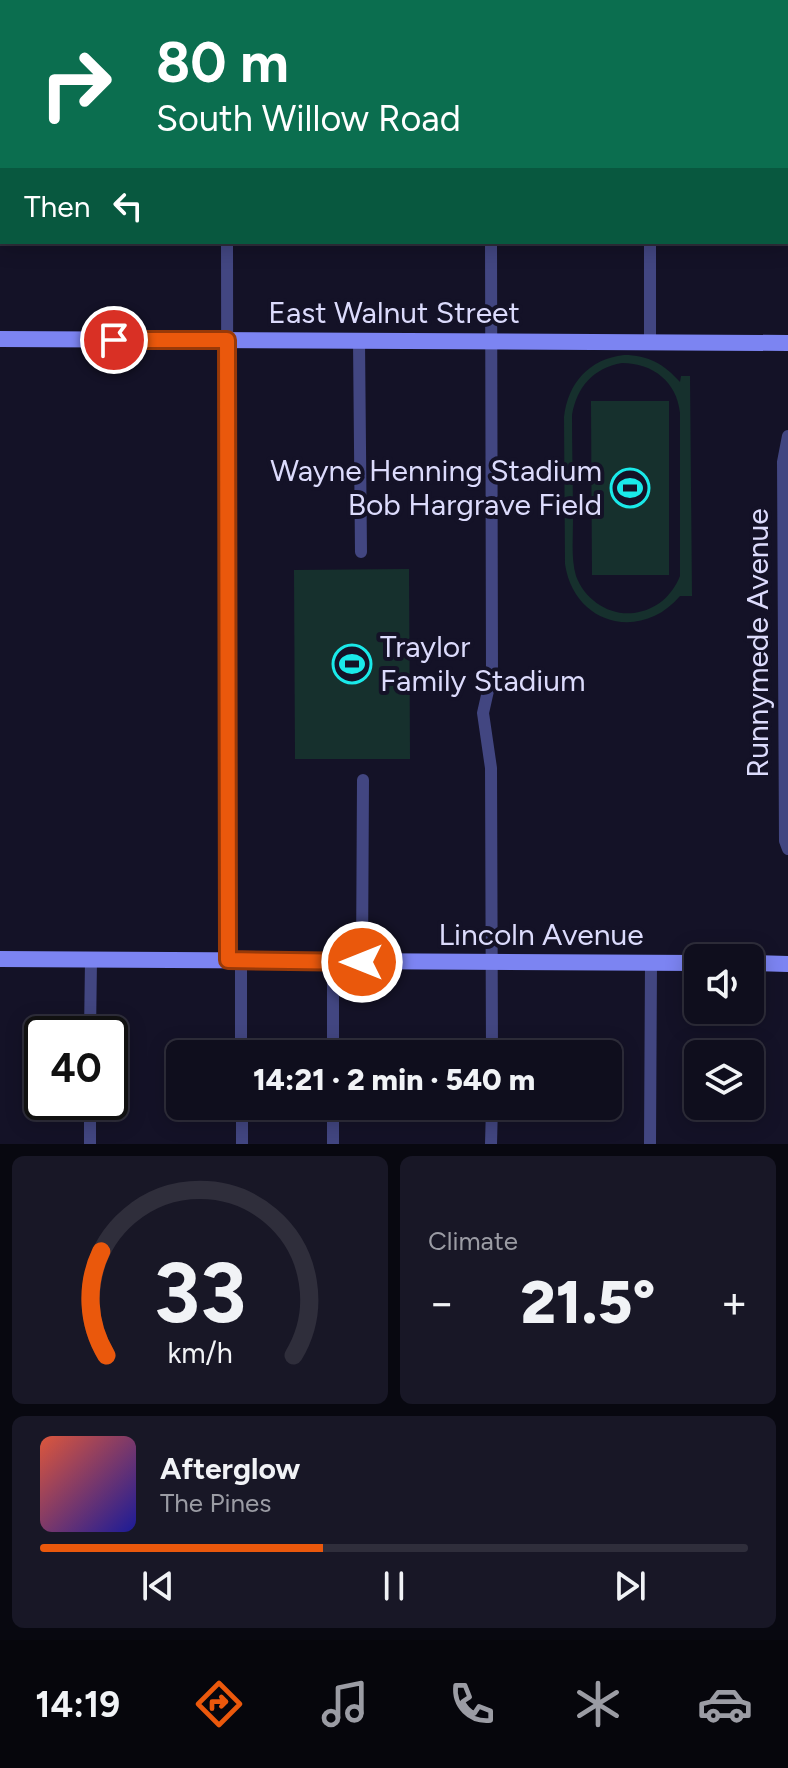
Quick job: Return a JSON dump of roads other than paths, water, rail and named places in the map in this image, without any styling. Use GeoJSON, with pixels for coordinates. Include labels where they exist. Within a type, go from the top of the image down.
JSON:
{"type":"FeatureCollection","features":[{"type":"Feature","properties":{"kind":"street"},"geometry":{"type":"LineString","coordinates":[[227,244],[235,960],[240,1040]]}},
{"type":"Feature","properties":{"kind":"street"},"geometry":{"type":"LineString","coordinates":[[491,244],[492,673],[483,713],[491,768],[492,1040]]}},
{"type":"Feature","properties":{"kind":"street"},"geometry":{"type":"LineString","coordinates":[[650,244],[650,342]]}},
{"type":"Feature","properties":{"kind":"street","name":"East Walnut Street"},"geometry":{"type":"LineString","coordinates":[[0,339],[788,343]]}},
{"type":"Feature","properties":{"kind":"street"},"geometry":{"type":"LineString","coordinates":[[359,341],[361,552]]}},
{"type":"Feature","properties":{"kind":"street","name":"Runnymede Avenue"},"geometry":{"type":"LineString","coordinates":[[788,436],[783,462],[785,841],[788,849]]}},
{"type":"Feature","properties":{"kind":"street"},"geometry":{"type":"LineString","coordinates":[[362,962],[363,780]]}},
{"type":"Feature","properties":{"kind":"street","name":"Lincoln Avenue"},"geometry":{"type":"LineString","coordinates":[[0,959],[684,963]]}},
{"type":"Feature","properties":{"kind":"street"},"geometry":{"type":"LineString","coordinates":[[90,1016],[91,960]]}},
{"type":"Feature","properties":{"kind":"street"},"geometry":{"type":"LineString","coordinates":[[333,961],[333,1040]]}},
{"type":"Feature","properties":{"kind":"street"},"geometry":{"type":"LineString","coordinates":[[650,1144],[651,963]]}},
{"type":"Feature","properties":{"kind":"street"},"geometry":{"type":"LineString","coordinates":[[764,963],[788,964]]}},
{"type":"Feature","properties":{"kind":"street"},"geometry":{"type":"LineString","coordinates":[[90,1120],[90,1144]]}},
{"type":"Feature","properties":{"kind":"street"},"geometry":{"type":"LineString","coordinates":[[242,1120],[242,1144]]}},
{"type":"Feature","properties":{"kind":"street"},"geometry":{"type":"LineString","coordinates":[[333,1120],[333,1144]]}},
{"type":"Feature","properties":{"kind":"street"},"geometry":{"type":"LineString","coordinates":[[491,1144],[492,1120]]}},
{"type":"Feature","properties":{"kind":"place","name":"Wayne Henning Stadium Bob Hargrave Field"},"geometry":{"type":"Point","coordinates":[630,488]}},
{"type":"Feature","properties":{"kind":"place","name":"Traylor Family Stadium"},"geometry":{"type":"Point","coordinates":[352,664]}}]}
